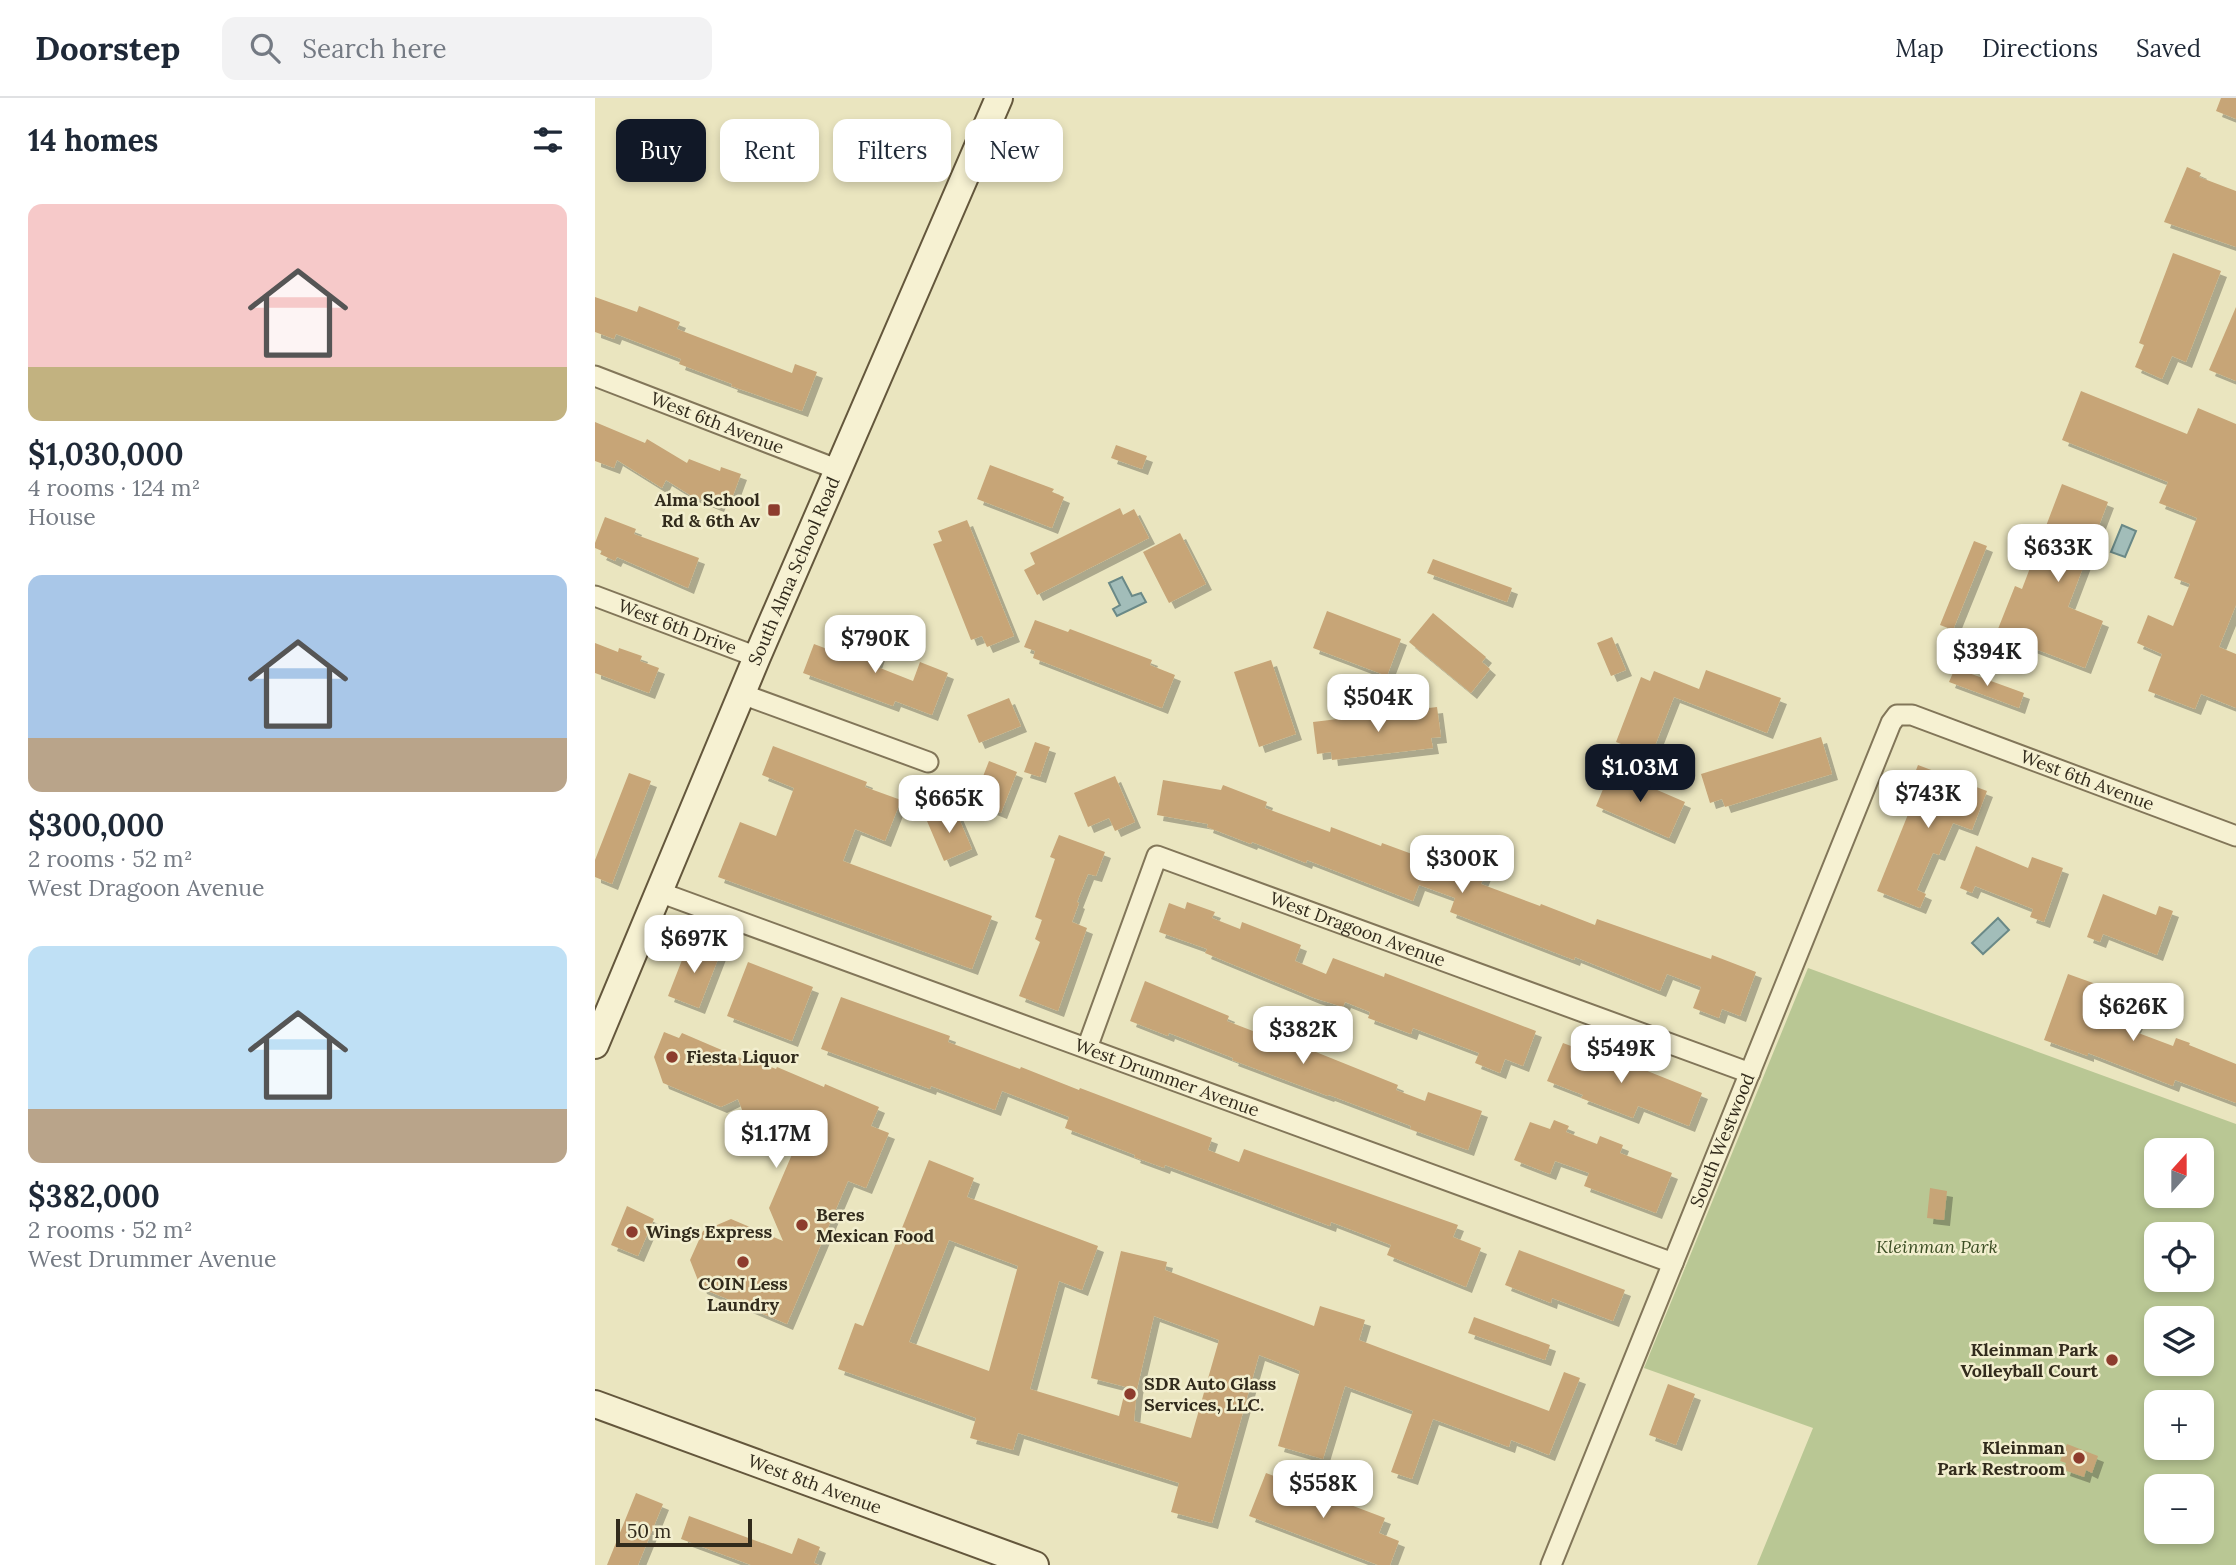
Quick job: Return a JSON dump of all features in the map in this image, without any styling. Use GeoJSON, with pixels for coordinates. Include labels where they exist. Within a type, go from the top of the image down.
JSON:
{"type":"FeatureCollection","features":[{"type":"Feature","properties":{"kind":"main road","name":"South Alma School Road"},"geometry":{"type":"LineString","coordinates":[[595,1045],[757,657],[999,98]]}},
{"type":"Feature","properties":{"kind":"main road","name":"West 8th Avenue"},"geometry":{"type":"LineString","coordinates":[[595,1404],[1035,1565]]}},
{"type":"Feature","properties":{"kind":"street","name":"West 6th Avenue"},"geometry":{"type":"LineString","coordinates":[[595,376],[839,470]]}},
{"type":"Feature","properties":{"kind":"street","name":"West 6th Drive"},"geometry":{"type":"LineString","coordinates":[[595,596],[757,657]]}},
{"type":"Feature","properties":{"kind":"street"},"geometry":{"type":"LineString","coordinates":[[742,694],[928,762]]}},
{"type":"Feature","properties":{"kind":"street","name":"West 6th Avenue"},"geometry":{"type":"LineString","coordinates":[[1897,715],[1912,715],[2236,836]]}},
{"type":"Feature","properties":{"kind":"street","name":"South Westwood"},"geometry":{"type":"LineString","coordinates":[[1551,1565],[1891,723],[1897,715]]}},
{"type":"Feature","properties":{"kind":"street","name":"West Dragoon Avenue"},"geometry":{"type":"LineString","coordinates":[[1087,1048],[1157,856],[1750,1073]]}},
{"type":"Feature","properties":{"kind":"street","name":"West Drummer Avenue"},"geometry":{"type":"LineString","coordinates":[[659,891],[1673,1262]]}},
{"type":"Feature","properties":{"kind":"green space","name":"Kleinman Park"},"geometry":{"type":"Polygon","coordinates":[[[1808,968],[2236,1124],[2236,1565],[1757,1565],[1813,1428],[1644,1368],[1808,968]]]}},
{"type":"Feature","properties":{"kind":"water"},"geometry":{"type":"Polygon","coordinates":[[[2122,525],[2136,531],[2125,557],[2111,552],[2122,525]]]}},
{"type":"Feature","properties":{"kind":"water"},"geometry":{"type":"Polygon","coordinates":[[[1122,577],[1132,596],[1141,593],[1146,602],[1117,616],[1113,609],[1120,605],[1109,583],[1122,577]]]}},
{"type":"Feature","properties":{"kind":"water"},"geometry":{"type":"Polygon","coordinates":[[[1998,918],[2009,930],[1983,954],[1972,943],[1998,918]]]}},
{"type":"Feature","properties":{"kind":"building"},"geometry":{"type":"Polygon","coordinates":[[[2221,98],[2236,98],[2236,119],[2216,111],[2221,98]]]}},
{"type":"Feature","properties":{"kind":"building"},"geometry":{"type":"Polygon","coordinates":[[[2187,167],[2201,173],[2199,177],[2236,191],[2236,247],[2164,222],[2187,167]]]}},
{"type":"Feature","properties":{"kind":"building"},"geometry":{"type":"Polygon","coordinates":[[[2173,253],[2221,271],[2186,362],[2172,356],[2162,379],[2135,367],[2144,345],[2139,343],[2173,253]]]}},
{"type":"Feature","properties":{"kind":"building"},"geometry":{"type":"Polygon","coordinates":[[[595,297],[637,312],[639,306],[680,322],[677,329],[792,373],[795,364],[817,372],[802,411],[731,386],[732,384],[679,364],[681,359],[616,334],[614,339],[595,332],[595,297]]]}},
{"type":"Feature","properties":{"kind":"building"},"geometry":{"type":"Polygon","coordinates":[[[2236,307],[2236,381],[2209,370],[2236,307]]]}},
{"type":"Feature","properties":{"kind":"building"},"geometry":{"type":"Polygon","coordinates":[[[2081,391],[2187,434],[2198,408],[2236,424],[2236,605],[2219,647],[2236,654],[2236,708],[2201,694],[2195,709],[2148,691],[2162,654],[2137,643],[2148,615],[2173,626],[2190,584],[2174,578],[2197,518],[2159,503],[2168,482],[2062,440],[2081,391]]]}},
{"type":"Feature","properties":{"kind":"building"},"geometry":{"type":"Polygon","coordinates":[[[595,422],[645,443],[647,439],[687,463],[689,459],[720,471],[721,467],[741,474],[731,501],[722,497],[718,506],[690,495],[666,480],[662,488],[617,460],[614,468],[595,461],[595,422]]]}},
{"type":"Feature","properties":{"kind":"building"},"geometry":{"type":"Polygon","coordinates":[[[1116,445],[1147,456],[1142,469],[1111,458],[1116,445]]]}},
{"type":"Feature","properties":{"kind":"building"},"geometry":{"type":"Polygon","coordinates":[[[990,465],[1054,489],[1052,492],[1064,497],[1052,528],[977,499],[990,465]]]}},
{"type":"Feature","properties":{"kind":"building"},"geometry":{"type":"Polygon","coordinates":[[[2062,484],[2108,502],[2068,607],[2103,621],[2085,668],[1996,634],[2015,586],[2022,589],[2062,484]]]}},
{"type":"Feature","properties":{"kind":"building"},"geometry":{"type":"Polygon","coordinates":[[[1120,508],[1123,515],[1134,509],[1149,538],[1037,595],[1024,570],[1035,564],[1030,553],[1120,508]]]}},
{"type":"Feature","properties":{"kind":"building"},"geometry":{"type":"Polygon","coordinates":[[[605,517],[636,529],[634,534],[699,558],[688,588],[617,557],[615,561],[600,554],[602,551],[595,548],[595,543],[605,517]]]}},
{"type":"Feature","properties":{"kind":"building"},"geometry":{"type":"Polygon","coordinates":[[[967,520],[1014,636],[987,647],[982,636],[971,640],[933,544],[942,541],[938,531],[967,520]]]}},
{"type":"Feature","properties":{"kind":"building"},"geometry":{"type":"Polygon","coordinates":[[[1180,533],[1206,584],[1169,603],[1143,552],[1180,533]]]}},
{"type":"Feature","properties":{"kind":"building"},"geometry":{"type":"Polygon","coordinates":[[[1974,541],[1987,546],[1953,630],[1940,625],[1974,541]]]}},
{"type":"Feature","properties":{"kind":"building"},"geometry":{"type":"Polygon","coordinates":[[[1433,559],[1512,588],[1507,602],[1427,573],[1433,559]]]}},
{"type":"Feature","properties":{"kind":"building"},"geometry":{"type":"Polygon","coordinates":[[[1327,611],[1401,639],[1387,676],[1313,648],[1327,611]]]}},
{"type":"Feature","properties":{"kind":"building"},"geometry":{"type":"Polygon","coordinates":[[[1433,613],[1486,657],[1482,662],[1490,669],[1471,693],[1409,642],[1433,613]]]}},
{"type":"Feature","properties":{"kind":"building"},"geometry":{"type":"Polygon","coordinates":[[[1035,620],[1068,632],[1070,629],[1152,660],[1150,665],[1175,675],[1162,708],[1033,658],[1035,651],[1024,647],[1035,620]]]}},
{"type":"Feature","properties":{"kind":"building"},"geometry":{"type":"Polygon","coordinates":[[[852,630],[883,643],[875,666],[913,681],[920,662],[948,673],[932,715],[895,701],[893,706],[803,673],[814,644],[843,655],[852,630]]]}},
{"type":"Feature","properties":{"kind":"building"},"geometry":{"type":"Polygon","coordinates":[[[1612,637],[1626,670],[1611,676],[1597,643],[1612,637]]]}},
{"type":"Feature","properties":{"kind":"building"},"geometry":{"type":"Polygon","coordinates":[[[595,643],[618,652],[619,648],[642,656],[640,661],[659,668],[649,693],[595,673],[595,643]]]}},
{"type":"Feature","properties":{"kind":"building"},"geometry":{"type":"Polygon","coordinates":[[[1271,660],[1296,734],[1259,747],[1234,672],[1271,660]]]}},
{"type":"Feature","properties":{"kind":"building"},"geometry":{"type":"Polygon","coordinates":[[[1955,668],[2024,693],[2019,708],[1949,682],[1955,668]]]}},
{"type":"Feature","properties":{"kind":"building"},"geometry":{"type":"Polygon","coordinates":[[[1706,670],[1781,698],[1767,733],[1674,697],[1651,756],[1616,742],[1641,677],[1650,681],[1654,671],[1699,689],[1706,670]]]}},
{"type":"Feature","properties":{"kind":"building"},"geometry":{"type":"Polygon","coordinates":[[[1009,698],[1021,726],[979,743],[967,715],[1009,698]]]}},
{"type":"Feature","properties":{"kind":"building"},"geometry":{"type":"Polygon","coordinates":[[[1437,707],[1441,737],[1431,738],[1433,748],[1332,760],[1331,752],[1317,754],[1313,722],[1437,707]]]}},
{"type":"Feature","properties":{"kind":"building"},"geometry":{"type":"Polygon","coordinates":[[[1821,737],[1832,774],[1725,807],[1722,799],[1710,803],[1701,774],[1821,737]]]}},
{"type":"Feature","properties":{"kind":"building"},"geometry":{"type":"Polygon","coordinates":[[[1035,742],[1050,747],[1040,777],[1024,772],[1035,742]]]}},
{"type":"Feature","properties":{"kind":"building"},"geometry":{"type":"Polygon","coordinates":[[[773,746],[867,782],[865,787],[901,800],[885,841],[855,829],[843,861],[992,916],[972,969],[718,877],[740,822],[776,836],[794,788],[762,775],[773,746]]]}},
{"type":"Feature","properties":{"kind":"building"},"geometry":{"type":"Polygon","coordinates":[[[989,761],[1017,772],[1001,813],[973,802],[989,761]]]}},
{"type":"Feature","properties":{"kind":"building"},"geometry":{"type":"Polygon","coordinates":[[[1918,765],[1987,791],[1972,830],[1953,823],[1939,855],[1933,853],[1917,890],[1926,894],[1920,908],[1877,891],[1911,807],[1903,804],[1918,765]]]}},
{"type":"Feature","properties":{"kind":"building"},"geometry":{"type":"Polygon","coordinates":[[[1611,770],[1685,802],[1669,838],[1596,806],[1611,770]]]}},
{"type":"Feature","properties":{"kind":"building"},"geometry":{"type":"Polygon","coordinates":[[[629,773],[651,781],[612,884],[595,877],[595,860],[629,773]]]}},
{"type":"Feature","properties":{"kind":"building"},"geometry":{"type":"Polygon","coordinates":[[[1115,776],[1135,822],[1115,831],[1109,818],[1088,827],[1074,793],[1115,776]]]}},
{"type":"Feature","properties":{"kind":"building"},"geometry":{"type":"Polygon","coordinates":[[[1163,780],[1221,790],[1223,785],[1267,802],[1265,808],[1330,832],[1331,827],[1442,865],[1443,862],[1462,869],[1465,861],[1487,869],[1481,884],[1595,925],[1597,919],[1711,959],[1712,955],[1756,972],[1740,1016],[1722,1009],[1719,1018],[1693,1008],[1701,987],[1667,974],[1660,991],[1450,912],[1455,898],[1419,885],[1413,901],[1307,860],[1306,863],[1252,842],[1251,844],[1207,827],[1208,824],[1157,815],[1163,780]]]}},
{"type":"Feature","properties":{"kind":"building"},"geometry":{"type":"Polygon","coordinates":[[[955,809],[972,849],[944,861],[927,821],[955,809]]]}},
{"type":"Feature","properties":{"kind":"building"},"geometry":{"type":"Polygon","coordinates":[[[1059,835],[1105,852],[1096,876],[1088,874],[1077,902],[1079,903],[1072,922],[1087,928],[1058,1011],[1019,996],[1040,942],[1035,939],[1042,920],[1035,917],[1055,859],[1050,857],[1059,835]]]}},
{"type":"Feature","properties":{"kind":"building"},"geometry":{"type":"Polygon","coordinates":[[[1976,846],[2028,868],[2032,857],[2063,868],[2044,922],[2030,917],[2033,909],[1975,886],[1972,893],[1960,888],[1976,846]]]}},
{"type":"Feature","properties":{"kind":"building"},"geometry":{"type":"Polygon","coordinates":[[[2103,894],[2156,915],[2159,906],[2173,911],[2157,955],[2103,934],[2100,942],[2087,937],[2103,894]]]}},
{"type":"Feature","properties":{"kind":"building"},"geometry":{"type":"Polygon","coordinates":[[[1187,902],[1215,912],[1212,918],[1240,929],[1242,922],[1301,945],[1295,961],[1326,974],[1333,958],[1384,977],[1385,973],[1536,1031],[1523,1066],[1505,1059],[1500,1073],[1475,1063],[1479,1053],[1413,1028],[1411,1034],[1368,1018],[1370,1012],[1345,1002],[1343,1007],[1314,998],[1205,953],[1207,949],[1159,932],[1169,903],[1185,909],[1187,902]]]}},
{"type":"Feature","properties":{"kind":"building"},"geometry":{"type":"Polygon","coordinates":[[[689,942],[720,954],[699,1008],[668,996],[689,942]]]}},
{"type":"Feature","properties":{"kind":"building"},"geometry":{"type":"Polygon","coordinates":[[[748,962],[813,987],[792,1041],[727,1016],[748,962]]]}},
{"type":"Feature","properties":{"kind":"building"},"geometry":{"type":"Polygon","coordinates":[[[2068,974],[2107,988],[2099,1009],[2137,1023],[2133,1031],[2173,1046],[2176,1038],[2236,1064],[2236,1103],[2175,1080],[2173,1086],[2088,1053],[2088,1056],[2044,1040],[2068,974]]]}},
{"type":"Feature","properties":{"kind":"building"},"geometry":{"type":"Polygon","coordinates":[[[1145,981],[1229,1016],[1227,1021],[1258,1033],[1262,1024],[1288,1034],[1286,1040],[1398,1085],[1396,1090],[1425,1101],[1428,1092],[1482,1111],[1468,1150],[1410,1129],[1411,1126],[1232,1060],[1233,1058],[1169,1033],[1168,1036],[1130,1021],[1145,981]]]}},
{"type":"Feature","properties":{"kind":"building"},"geometry":{"type":"Polygon","coordinates":[[[841,997],[950,1036],[948,1042],[1212,1138],[1208,1150],[1239,1162],[1244,1149],[1458,1225],[1453,1237],[1481,1248],[1466,1287],[1387,1255],[1391,1245],[1331,1222],[1330,1226],[1165,1165],[1164,1168],[1065,1128],[1069,1117],[1002,1091],[995,1110],[821,1049],[841,997]]]}},
{"type":"Feature","properties":{"kind":"building"},"geometry":{"type":"Polygon","coordinates":[[[664,1032],[679,1038],[682,1033],[745,1060],[747,1057],[776,1069],[777,1067],[879,1107],[871,1126],[889,1133],[866,1188],[848,1181],[787,1324],[701,1288],[690,1260],[703,1231],[731,1219],[783,1241],[769,1208],[793,1152],[784,1133],[745,1118],[738,1099],[721,1107],[663,1083],[654,1057],[664,1032]]]}},
{"type":"Feature","properties":{"kind":"building"},"geometry":{"type":"Polygon","coordinates":[[[1573,1041],[1702,1093],[1689,1126],[1638,1106],[1633,1118],[1581,1098],[1583,1095],[1547,1081],[1563,1043],[1571,1046],[1573,1041]]]}},
{"type":"Feature","properties":{"kind":"building"},"geometry":{"type":"Polygon","coordinates":[[[1554,1120],[1569,1126],[1566,1132],[1597,1144],[1600,1136],[1623,1145],[1620,1153],[1672,1173],[1656,1213],[1584,1186],[1589,1173],[1555,1161],[1550,1174],[1514,1160],[1530,1122],[1550,1129],[1554,1120]]]}},
{"type":"Feature","properties":{"kind":"building"},"geometry":{"type":"Polygon","coordinates":[[[929,1160],[974,1178],[967,1197],[1098,1246],[1082,1290],[1059,1281],[1030,1389],[1119,1416],[1126,1387],[1091,1378],[1121,1251],[1167,1262],[1165,1270],[1314,1326],[1320,1306],[1365,1320],[1359,1340],[1549,1411],[1564,1372],[1580,1378],[1549,1455],[1511,1440],[1509,1447],[1433,1419],[1412,1479],[1391,1472],[1413,1411],[1345,1386],[1323,1459],[1278,1446],[1300,1371],[1259,1355],[1212,1523],[1171,1512],[1179,1483],[1018,1433],[1013,1450],[970,1438],[976,1418],[838,1369],[855,1323],[863,1326],[929,1160]],[[949,1240],[909,1342],[989,1371],[1018,1266],[949,1240]],[[1154,1316],[1137,1389],[1134,1421],[1191,1438],[1219,1340],[1154,1316]]]}},
{"type":"Feature","properties":{"kind":"building"},"geometry":{"type":"Polygon","coordinates":[[[1930,1188],[1947,1191],[1944,1220],[1927,1218],[1930,1188]]]}},
{"type":"Feature","properties":{"kind":"building","name":"Wings Express"},"geometry":{"type":"Polygon","coordinates":[[[627,1206],[654,1219],[638,1256],[611,1245],[627,1206]]]}},
{"type":"Feature","properties":{"kind":"building"},"geometry":{"type":"Polygon","coordinates":[[[1519,1250],[1625,1290],[1613,1321],[1552,1298],[1551,1303],[1505,1285],[1519,1250]]]}},
{"type":"Feature","properties":{"kind":"building"},"geometry":{"type":"Polygon","coordinates":[[[1474,1317],[1550,1345],[1545,1360],[1468,1333],[1474,1317]]]}},
{"type":"Feature","properties":{"kind":"building"},"geometry":{"type":"Polygon","coordinates":[[[1668,1384],[1695,1394],[1676,1445],[1649,1435],[1668,1384]]]}},
{"type":"Feature","properties":{"kind":"building","name":"Kleinman Park Restroom"},"geometry":{"type":"Polygon","coordinates":[[[2067,1444],[2098,1456],[2092,1473],[2086,1470],[2084,1477],[2064,1470],[2066,1463],[2060,1461],[2067,1444]]]}},
{"type":"Feature","properties":{"kind":"building"},"geometry":{"type":"Polygon","coordinates":[[[1266,1473],[1385,1518],[1379,1533],[1399,1541],[1390,1565],[1378,1565],[1249,1516],[1266,1473]]]}},
{"type":"Feature","properties":{"kind":"building"},"geometry":{"type":"Polygon","coordinates":[[[636,1493],[663,1504],[638,1565],[607,1565],[636,1493]]]}},
{"type":"Feature","properties":{"kind":"building"},"geometry":{"type":"Polygon","coordinates":[[[689,1516],[792,1554],[798,1538],[820,1547],[814,1563],[819,1565],[751,1565],[681,1539],[689,1516]]]}},
{"type":"Feature","properties":{"kind":"place","name":"Alma School Rd & 6th Av"},"geometry":{"type":"Point","coordinates":[774,510]}},
{"type":"Feature","properties":{"kind":"place","name":"Fiesta Liquor"},"geometry":{"type":"Point","coordinates":[672,1057]}},
{"type":"Feature","properties":{"kind":"place","name":"Beres Mexican Food"},"geometry":{"type":"Point","coordinates":[802,1225]}},
{"type":"Feature","properties":{"kind":"place","name":"Wings Express"},"geometry":{"type":"Point","coordinates":[632,1232]}},
{"type":"Feature","properties":{"kind":"place","name":"COIN Less Laundry"},"geometry":{"type":"Point","coordinates":[743,1262]}},
{"type":"Feature","properties":{"kind":"place","name":"Kleinman Park Volleyball Court"},"geometry":{"type":"Point","coordinates":[2112,1360]}},
{"type":"Feature","properties":{"kind":"place","name":"SDR Auto Glass Services, LLC."},"geometry":{"type":"Point","coordinates":[1130,1394]}},
{"type":"Feature","properties":{"kind":"place","name":"Kleinman Park Restroom"},"geometry":{"type":"Point","coordinates":[2079,1458]}}]}
